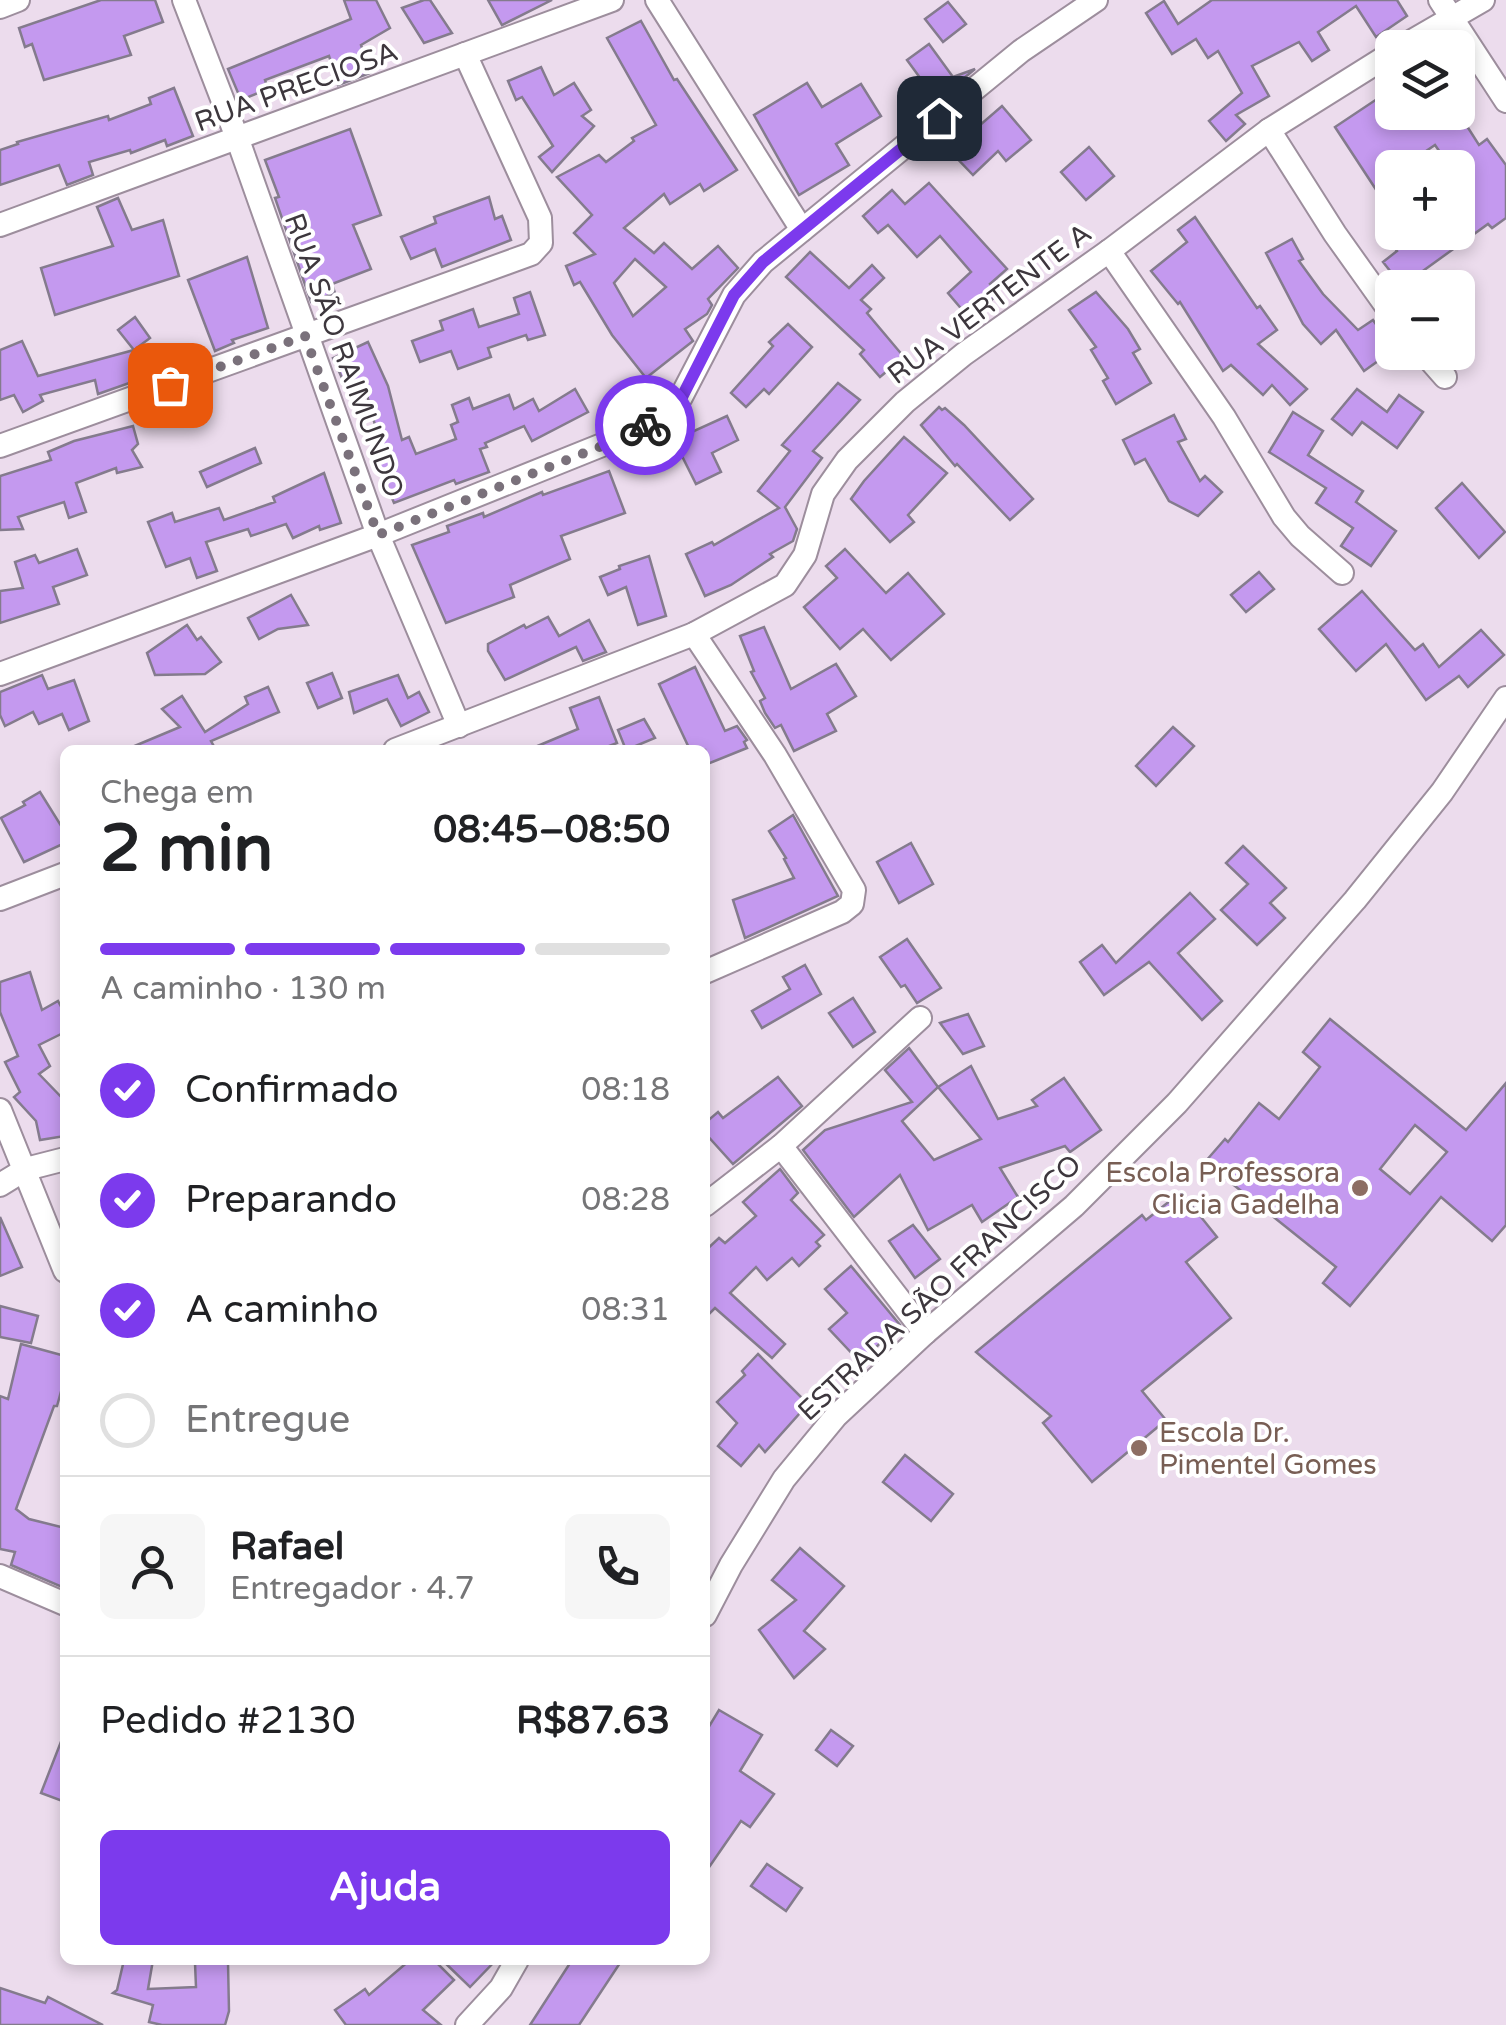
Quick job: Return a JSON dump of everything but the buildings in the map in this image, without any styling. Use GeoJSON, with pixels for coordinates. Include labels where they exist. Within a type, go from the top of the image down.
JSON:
{"type":"FeatureCollection","features":[{"type":"Feature","properties":{"kind":"street"},"geometry":{"type":"LineString","coordinates":[[0,7],[18,0]]}},
{"type":"Feature","properties":{"kind":"street","name":"RUA SÃO RAIMUNDO"},"geometry":{"type":"LineString","coordinates":[[184,0],[238,140],[378,535],[459,726]]}},
{"type":"Feature","properties":{"kind":"street","name":"RUA PRECIOSA"},"geometry":{"type":"LineString","coordinates":[[0,225],[612,0]]}},
{"type":"Feature","properties":{"kind":"street"},"geometry":{"type":"LineString","coordinates":[[657,0],[802,230]]}},
{"type":"Feature","properties":{"kind":"street"},"geometry":{"type":"LineString","coordinates":[[0,674],[378,535],[612,442],[664,414],[682,397],[734,295],[763,262],[1021,51],[1096,0]]}},
{"type":"Feature","properties":{"kind":"street"},"geometry":{"type":"LineString","coordinates":[[1420,30],[1445,8],[1482,0]]}},
{"type":"Feature","properties":{"kind":"street"},"geometry":{"type":"LineString","coordinates":[[1445,8],[1506,101]]}},
{"type":"Feature","properties":{"kind":"street"},"geometry":{"type":"LineString","coordinates":[[0,446],[531,254],[541,243],[540,218],[465,54]]}},
{"type":"Feature","properties":{"kind":"street","name":"RUA VERTENTE A"},"geometry":{"type":"LineString","coordinates":[[408,745],[694,634],[784,585],[805,554],[823,494],[848,460],[906,402],[964,354],[1269,130],[1375,63]]}},
{"type":"Feature","properties":{"kind":"street"},"geometry":{"type":"LineString","coordinates":[[1269,130],[1375,290]]}},
{"type":"Feature","properties":{"kind":"street"},"geometry":{"type":"LineString","coordinates":[[1108,251],[1224,417],[1284,517],[1342,573]]}},
{"type":"Feature","properties":{"kind":"street"},"geometry":{"type":"LineString","coordinates":[[1439,370],[1445,377]]}},
{"type":"Feature","properties":{"kind":"street"},"geometry":{"type":"LineString","coordinates":[[694,634],[775,755],[854,890],[852,904],[842,912],[710,970]]}},
{"type":"Feature","properties":{"kind":"street","name":"ESTRADA SÃO FRANCISCO"},"geometry":{"type":"LineString","coordinates":[[710,1606],[731,1564],[784,1479],[836,1416],[925,1333],[1074,1206],[1177,1103],[1356,900],[1442,792],[1506,698]]}},
{"type":"Feature","properties":{"kind":"street"},"geometry":{"type":"LineString","coordinates":[[0,899],[60,876]]}},
{"type":"Feature","properties":{"kind":"street"},"geometry":{"type":"LineString","coordinates":[[710,1201],[780,1146],[920,1018]]}},
{"type":"Feature","properties":{"kind":"street"},"geometry":{"type":"LineString","coordinates":[[0,1110],[60,1258]]}},
{"type":"Feature","properties":{"kind":"street"},"geometry":{"type":"LineString","coordinates":[[780,1146],[925,1333]]}},
{"type":"Feature","properties":{"kind":"street"},"geometry":{"type":"LineString","coordinates":[[0,1185],[26,1169],[60,1160]]}},
{"type":"Feature","properties":{"kind":"street"},"geometry":{"type":"LineString","coordinates":[[0,1576],[60,1602]]}},
{"type":"Feature","properties":{"kind":"street"},"geometry":{"type":"LineString","coordinates":[[466,2025],[501,1988],[514,1965]]}},
{"type":"Feature","properties":{"kind":"way so far"},"geometry":{"type":"LineString","coordinates":[[170,385],[305,336],[378,535],[612,442],[645,425]]}},
{"type":"Feature","properties":{"kind":"place","name":"Escola Professora Clicia Gadelha"},"geometry":{"type":"Point","coordinates":[1360,1188]}},
{"type":"Feature","properties":{"kind":"place","name":"Escola Dr. Pimentel Gomes"},"geometry":{"type":"Point","coordinates":[1139,1448]}},
{"type":"Feature","properties":{"kind":"route"},"geometry":{"type":"LineString","coordinates":[[645,425],[682,397],[734,295],[763,262],[939,118]]}}]}
